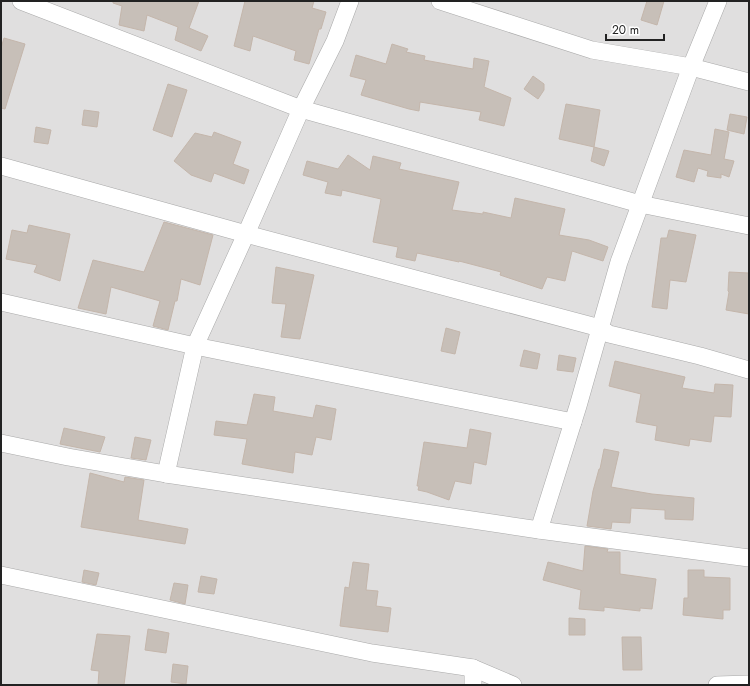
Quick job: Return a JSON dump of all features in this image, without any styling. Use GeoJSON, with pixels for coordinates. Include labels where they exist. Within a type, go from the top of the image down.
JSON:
{"type":"FeatureCollection","features":[{"type":"Feature","properties":{"kind":"street"},"geometry":{"type":"LineString","coordinates":[[21,1],[301,109],[640,204],[749,226]]}},
{"type":"Feature","properties":{"kind":"street"},"geometry":{"type":"LineString","coordinates":[[166,474],[195,346],[301,109],[335,41],[350,1]]}},
{"type":"Feature","properties":{"kind":"street"},"geometry":{"type":"LineString","coordinates":[[440,1],[592,50],[691,67],[749,82]]}},
{"type":"Feature","properties":{"kind":"street"},"geometry":{"type":"LineString","coordinates":[[539,530],[573,422],[619,262],[691,67],[718,1]]}},
{"type":"Feature","properties":{"kind":"street"},"geometry":{"type":"LineString","coordinates":[[1,166],[246,234],[600,328],[608,334],[700,356],[749,370],[749,374]]}},
{"type":"Feature","properties":{"kind":"street"},"geometry":{"type":"LineString","coordinates":[[1,302],[195,346],[573,422]]}},
{"type":"Feature","properties":{"kind":"street"},"geometry":{"type":"LineString","coordinates":[[1,443],[68,457],[166,474],[539,530],[749,558]]}},
{"type":"Feature","properties":{"kind":"street"},"geometry":{"type":"LineString","coordinates":[[1,574],[372,653],[473,668],[513,685]]}},
{"type":"Feature","properties":{"kind":"street"},"geometry":{"type":"LineString","coordinates":[[473,668],[473,685]]}},
{"type":"Feature","properties":{"kind":"street"},"geometry":{"type":"LineString","coordinates":[[717,685],[749,684]]}},
{"type":"Feature","properties":{"kind":"shaded area"},"geometry":{"type":"Polygon","coordinates":[[[1,1],[749,1],[749,685],[1,685],[1,1]]]}},
{"type":"Feature","properties":{"kind":"building"},"geometry":{"type":"Polygon","coordinates":[[[113,1],[199,1],[189,28],[208,36],[201,51],[175,40],[178,27],[147,15],[144,31],[119,25],[122,6],[113,3],[113,1]]]}},
{"type":"Feature","properties":{"kind":"building"},"geometry":{"type":"Polygon","coordinates":[[[245,1],[314,1],[312,8],[326,12],[321,29],[319,29],[309,64],[294,60],[296,51],[253,36],[250,51],[234,46],[245,1]]]}},
{"type":"Feature","properties":{"kind":"building"},"geometry":{"type":"Polygon","coordinates":[[[647,1],[664,1],[657,25],[641,20],[647,1]]]}},
{"type":"Feature","properties":{"kind":"building"},"geometry":{"type":"Polygon","coordinates":[[[4,38],[25,44],[5,109],[1,108],[1,48],[4,38]]]}},
{"type":"Feature","properties":{"kind":"building"},"geometry":{"type":"Polygon","coordinates":[[[392,44],[408,49],[406,52],[425,56],[424,60],[473,69],[474,58],[489,61],[484,87],[511,98],[504,126],[479,120],[481,112],[420,102],[419,111],[361,95],[366,80],[350,76],[356,55],[386,64],[392,44]]]}},
{"type":"Feature","properties":{"kind":"building"},"geometry":{"type":"Polygon","coordinates":[[[533,76],[544,84],[544,90],[538,99],[524,89],[533,76]]]}},
{"type":"Feature","properties":{"kind":"building"},"geometry":{"type":"Polygon","coordinates":[[[168,84],[187,90],[172,137],[153,130],[168,84]]]}},
{"type":"Feature","properties":{"kind":"building"},"geometry":{"type":"Polygon","coordinates":[[[566,104],[600,110],[594,147],[559,139],[566,104]]]}},
{"type":"Feature","properties":{"kind":"building"},"geometry":{"type":"Polygon","coordinates":[[[84,110],[99,112],[97,127],[82,125],[84,110]]]}},
{"type":"Feature","properties":{"kind":"building"},"geometry":{"type":"Polygon","coordinates":[[[730,114],[747,117],[744,134],[727,130],[730,114]]]}},
{"type":"Feature","properties":{"kind":"building"},"geometry":{"type":"Polygon","coordinates":[[[36,127],[51,130],[48,144],[34,142],[36,127]]]}},
{"type":"Feature","properties":{"kind":"building"},"geometry":{"type":"Polygon","coordinates":[[[715,129],[729,132],[724,159],[734,161],[729,177],[721,174],[721,178],[707,176],[708,171],[698,168],[694,182],[676,177],[684,150],[711,155],[715,129]]]}},
{"type":"Feature","properties":{"kind":"building"},"geometry":{"type":"Polygon","coordinates":[[[214,132],[241,142],[233,164],[249,170],[244,184],[214,173],[211,182],[191,175],[174,161],[195,133],[212,137],[214,132]]]}},
{"type":"Feature","properties":{"kind":"building"},"geometry":{"type":"Polygon","coordinates":[[[594,147],[609,151],[604,166],[591,161],[594,147]]]}},
{"type":"Feature","properties":{"kind":"building"},"geometry":{"type":"Polygon","coordinates":[[[348,155],[370,170],[373,156],[401,163],[399,169],[459,182],[452,210],[483,214],[483,212],[511,218],[515,198],[565,209],[559,235],[589,240],[608,247],[603,261],[572,251],[565,281],[547,277],[542,289],[500,275],[501,272],[459,261],[417,253],[415,261],[396,257],[398,247],[373,242],[381,199],[342,190],[341,196],[325,193],[328,182],[303,175],[307,161],[338,169],[348,155]]]}},
{"type":"Feature","properties":{"kind":"building"},"geometry":{"type":"Polygon","coordinates":[[[164,222],[213,235],[200,285],[181,279],[177,301],[175,301],[168,330],[153,326],[160,301],[111,287],[106,314],[78,308],[93,260],[144,272],[164,222]]]}},
{"type":"Feature","properties":{"kind":"building"},"geometry":{"type":"Polygon","coordinates":[[[29,225],[70,234],[60,281],[34,272],[37,265],[6,259],[12,230],[27,233],[29,225]]]}},
{"type":"Feature","properties":{"kind":"building"},"geometry":{"type":"Polygon","coordinates":[[[669,230],[696,235],[686,282],[670,280],[667,309],[652,307],[661,238],[667,238],[669,230]]]}},
{"type":"Feature","properties":{"kind":"building"},"geometry":{"type":"Polygon","coordinates":[[[276,267],[314,275],[300,339],[281,337],[286,304],[272,303],[276,267]]]}},
{"type":"Feature","properties":{"kind":"building"},"geometry":{"type":"Polygon","coordinates":[[[729,272],[749,273],[749,314],[726,310],[729,292],[729,272]]]}},
{"type":"Feature","properties":{"kind":"building"},"geometry":{"type":"Polygon","coordinates":[[[446,328],[460,332],[455,354],[441,351],[446,328]]]}},
{"type":"Feature","properties":{"kind":"building"},"geometry":{"type":"Polygon","coordinates":[[[524,350],[540,354],[537,369],[520,366],[524,350]]]}},
{"type":"Feature","properties":{"kind":"building"},"geometry":{"type":"Polygon","coordinates":[[[559,355],[576,358],[573,372],[557,370],[559,355]]]}},
{"type":"Feature","properties":{"kind":"building"},"geometry":{"type":"Polygon","coordinates":[[[615,361],[685,377],[682,388],[714,393],[715,384],[733,385],[731,417],[714,416],[711,442],[690,439],[689,446],[655,440],[657,426],[636,422],[641,394],[609,386],[615,361]]]}},
{"type":"Feature","properties":{"kind":"building"},"geometry":{"type":"Polygon","coordinates":[[[254,394],[275,397],[273,411],[313,418],[316,405],[336,409],[331,440],[316,437],[312,455],[295,452],[293,473],[242,464],[247,439],[214,435],[216,421],[247,425],[254,394]]]}},
{"type":"Feature","properties":{"kind":"building"},"geometry":{"type":"Polygon","coordinates":[[[64,428],[105,437],[100,452],[60,444],[64,428]]]}},
{"type":"Feature","properties":{"kind":"building"},"geometry":{"type":"Polygon","coordinates":[[[470,429],[491,433],[486,465],[474,462],[471,484],[455,481],[449,500],[418,490],[419,486],[417,486],[424,442],[467,448],[470,429]]]}},
{"type":"Feature","properties":{"kind":"building"},"geometry":{"type":"Polygon","coordinates":[[[135,437],[151,440],[146,460],[131,458],[135,437]]]}},
{"type":"Feature","properties":{"kind":"building"},"geometry":{"type":"Polygon","coordinates":[[[604,449],[619,452],[611,487],[652,494],[694,498],[693,520],[665,519],[665,510],[631,508],[630,523],[612,522],[611,529],[587,526],[593,491],[604,449]]]}},
{"type":"Feature","properties":{"kind":"building"},"geometry":{"type":"Polygon","coordinates":[[[90,473],[124,482],[125,477],[144,480],[138,520],[188,529],[185,544],[81,527],[90,473]]]}},
{"type":"Feature","properties":{"kind":"building"},"geometry":{"type":"Polygon","coordinates":[[[585,546],[608,549],[607,552],[620,552],[620,574],[656,579],[652,609],[640,608],[640,611],[604,607],[604,611],[579,609],[581,590],[543,580],[548,562],[583,571],[585,546]]]}},
{"type":"Feature","properties":{"kind":"building"},"geometry":{"type":"Polygon","coordinates":[[[353,562],[369,564],[366,590],[378,591],[376,606],[391,608],[388,632],[340,626],[345,587],[349,588],[353,562]]]}},
{"type":"Feature","properties":{"kind":"building"},"geometry":{"type":"Polygon","coordinates":[[[84,570],[99,573],[96,585],[82,582],[84,570]]]}},
{"type":"Feature","properties":{"kind":"building"},"geometry":{"type":"Polygon","coordinates":[[[688,570],[704,570],[704,577],[730,578],[730,610],[723,610],[723,619],[683,615],[684,598],[688,598],[688,570]]]}},
{"type":"Feature","properties":{"kind":"building"},"geometry":{"type":"Polygon","coordinates":[[[201,576],[217,579],[214,594],[198,592],[201,576]]]}},
{"type":"Feature","properties":{"kind":"building"},"geometry":{"type":"Polygon","coordinates":[[[174,583],[188,585],[185,604],[170,600],[174,583]]]}},
{"type":"Feature","properties":{"kind":"building"},"geometry":{"type":"Polygon","coordinates":[[[569,618],[585,619],[585,635],[569,635],[569,618]]]}},
{"type":"Feature","properties":{"kind":"building"},"geometry":{"type":"Polygon","coordinates":[[[148,629],[169,633],[166,653],[145,650],[148,629]]]}},
{"type":"Feature","properties":{"kind":"building"},"geometry":{"type":"Polygon","coordinates":[[[97,634],[130,636],[124,685],[98,685],[99,671],[91,670],[97,634]]]}},
{"type":"Feature","properties":{"kind":"building"},"geometry":{"type":"Polygon","coordinates":[[[622,637],[641,637],[642,670],[623,670],[622,637]]]}},
{"type":"Feature","properties":{"kind":"building"},"geometry":{"type":"Polygon","coordinates":[[[173,664],[188,666],[186,684],[171,682],[173,664]]]}}]}
